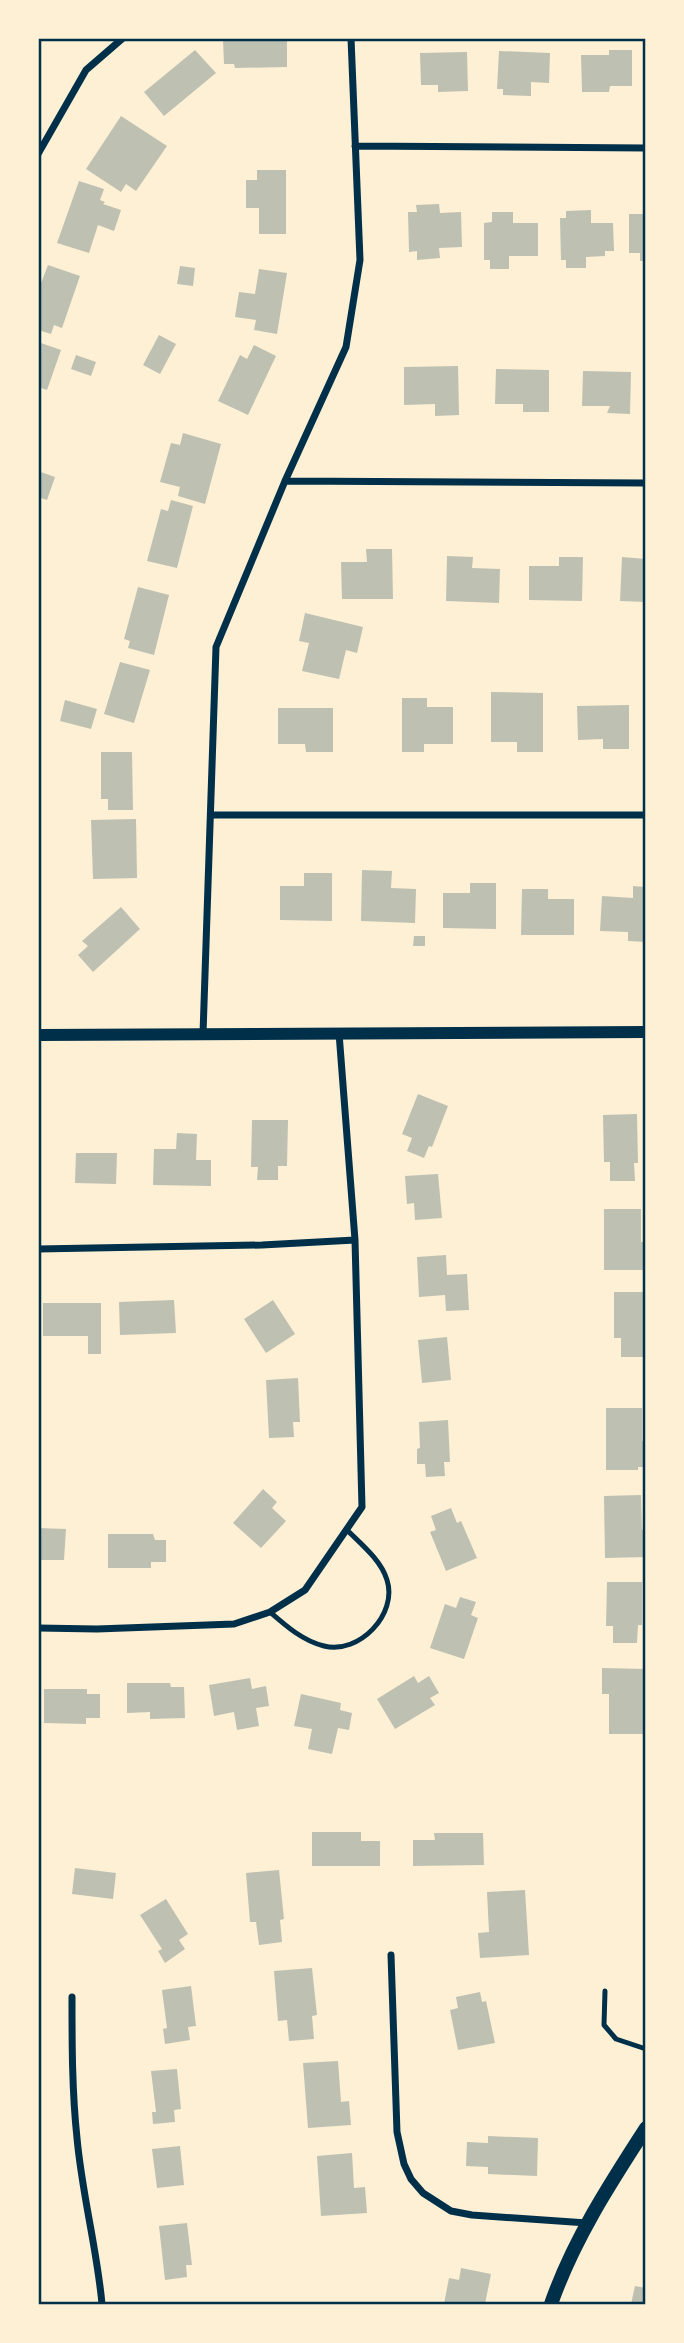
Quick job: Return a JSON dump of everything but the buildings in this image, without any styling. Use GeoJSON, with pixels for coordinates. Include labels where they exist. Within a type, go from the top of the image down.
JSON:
{"type":"FeatureCollection","features":[{"type":"Feature","properties":{"kind":"main road"},"geometry":{"type":"LineString","coordinates":[[551,2305],[587,2223],[646,2128]]}},
{"type":"Feature","properties":{"kind":"street"},"geometry":{"type":"LineString","coordinates":[[38,154],[86,70],[123,38]]}},
{"type":"Feature","properties":{"kind":"street"},"geometry":{"type":"LineString","coordinates":[[203,1034],[216,646],[285,481],[346,347],[360,260],[351,38]]}},
{"type":"Feature","properties":{"kind":"street"},"geometry":{"type":"LineString","coordinates":[[355,146],[646,148]]}},
{"type":"Feature","properties":{"kind":"street"},"geometry":{"type":"LineString","coordinates":[[285,481],[646,483]]}},
{"type":"Feature","properties":{"kind":"street"},"geometry":{"type":"LineString","coordinates":[[211,815],[646,815]]}},
{"type":"Feature","properties":{"kind":"street"},"geometry":{"type":"LineString","coordinates":[[38,1035],[646,1031]]}},
{"type":"Feature","properties":{"kind":"street"},"geometry":{"type":"LineString","coordinates":[[38,1628],[97,1629],[234,1624],[270,1612],[305,1590],[362,1507],[355,1240],[338,1033]]}},
{"type":"Feature","properties":{"kind":"street"},"geometry":{"type":"LineString","coordinates":[[38,1249],[262,1245],[355,1240]]}},
{"type":"Feature","properties":{"kind":"street"},"geometry":{"type":"LineString","coordinates":[[391,1955],[397,2132],[404,2164],[411,2179],[423,2193],[451,2211],[587,2223]]}},
{"type":"Feature","properties":{"kind":"street"},"geometry":{"type":"LineString","coordinates":[[72,1997],[77,2139],[83,2190],[100,2274],[102,2305]]}},
{"type":"Feature","properties":{"kind":"lane"},"geometry":{"type":"LineString","coordinates":[[270,1612],[295,1633],[327,1647],[347,1646],[359,1641],[377,1624],[387,1606],[388,1583],[384,1572],[372,1556],[346,1530]]}},
{"type":"Feature","properties":{"kind":"lane"},"geometry":{"type":"LineString","coordinates":[[605,1991],[604,2025],[616,2039],[646,2049]]}}]}
